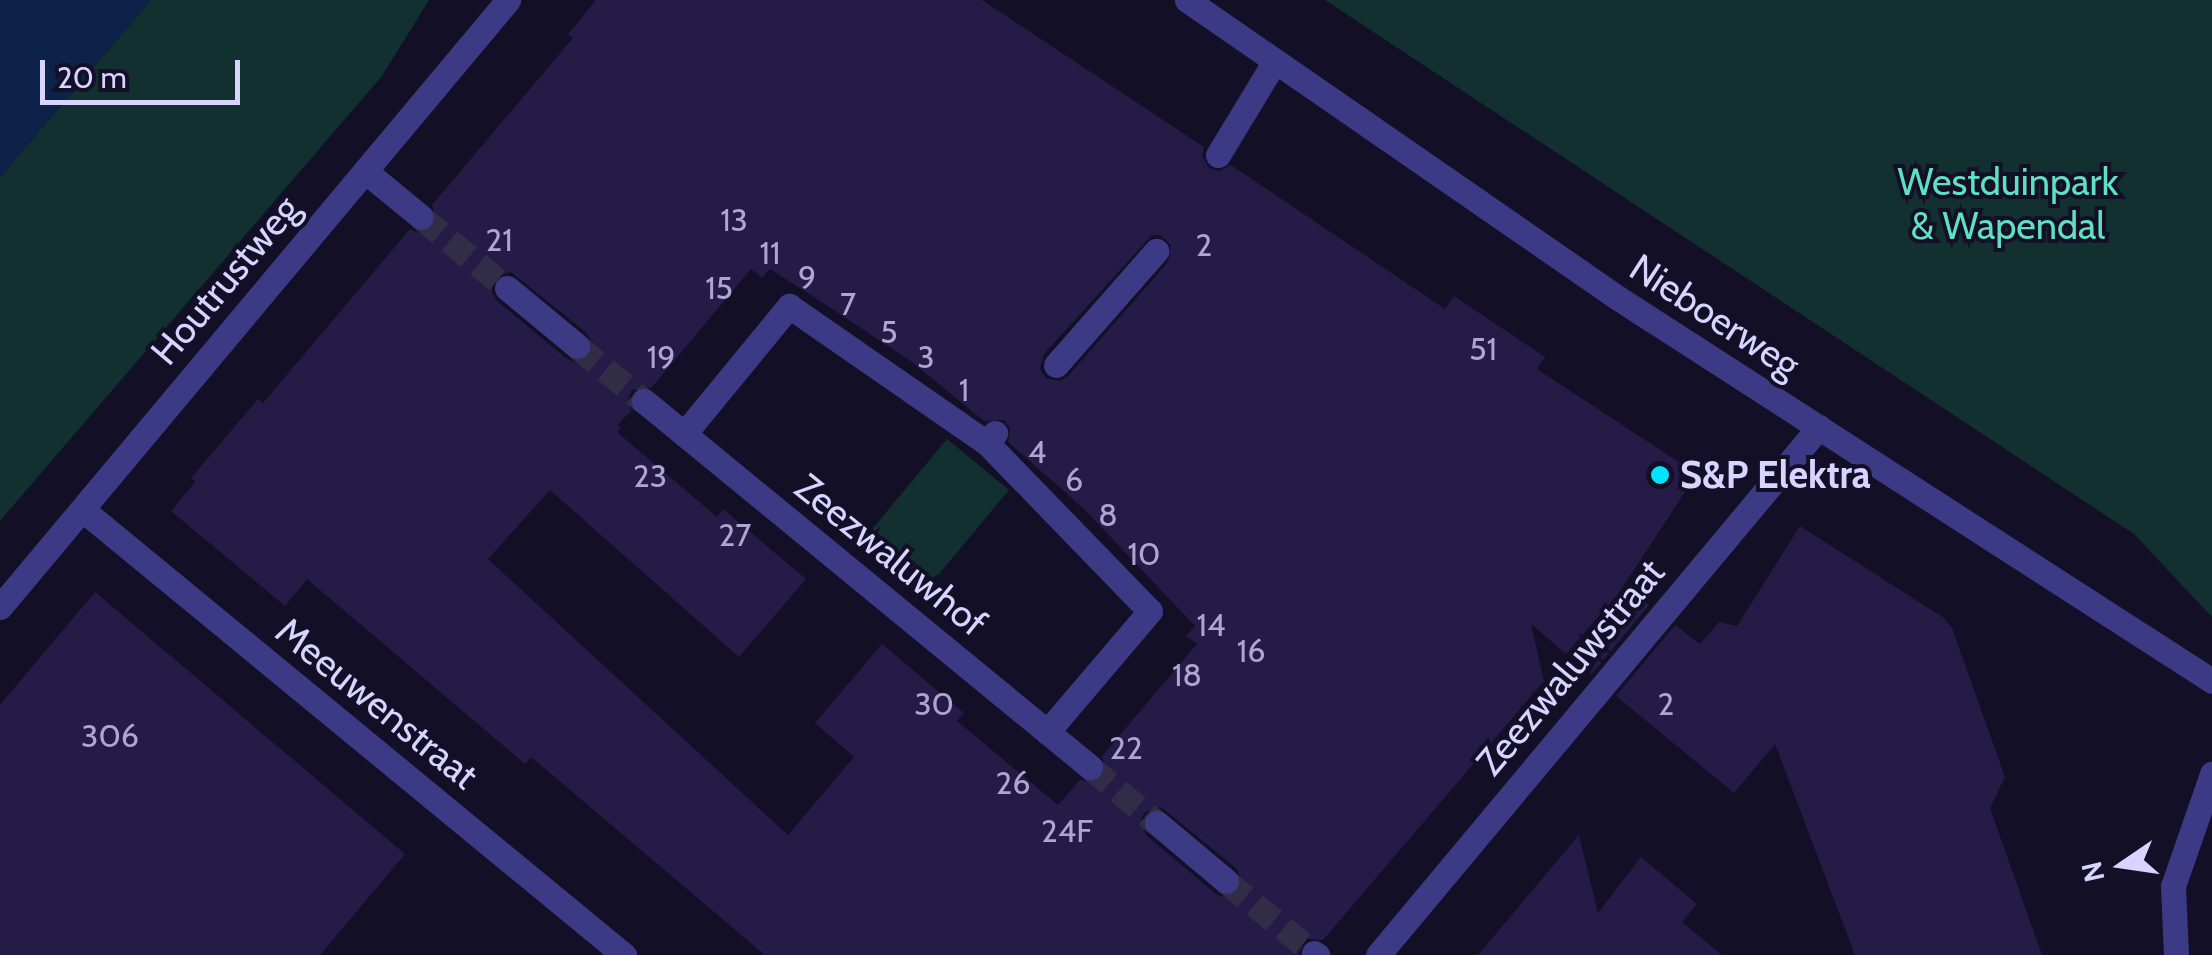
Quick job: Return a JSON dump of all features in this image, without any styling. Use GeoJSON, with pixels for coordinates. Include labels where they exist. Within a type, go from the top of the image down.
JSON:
{"type":"FeatureCollection","features":[{"type":"Feature","properties":{"kind":"street","name":"Houtrustweg"},"geometry":{"type":"LineString","coordinates":[[0,607],[508,0]]}},
{"type":"Feature","properties":{"kind":"street","name":"Nieboerweg"},"geometry":{"type":"LineString","coordinates":[[1187,0],[1618,298],[2212,681]]}},
{"type":"Feature","properties":{"kind":"street"},"geometry":{"type":"LineString","coordinates":[[1218,156],[1275,61]]}},
{"type":"Feature","properties":{"kind":"street"},"geometry":{"type":"LineString","coordinates":[[365,170],[421,217]]}},
{"type":"Feature","properties":{"kind":"street"},"geometry":{"type":"LineString","coordinates":[[1056,366],[1156,251]]}},
{"type":"Feature","properties":{"kind":"street"},"geometry":{"type":"LineString","coordinates":[[508,288],[577,346]]}},
{"type":"Feature","properties":{"kind":"street"},"geometry":{"type":"LineString","coordinates":[[684,434],[789,306],[991,438],[1150,611],[1047,732]]}},
{"type":"Feature","properties":{"kind":"street","name":"Zeezwaluwhof"},"geometry":{"type":"LineString","coordinates":[[644,400],[1090,768]]}},
{"type":"Feature","properties":{"kind":"street","name":"Zeezwaluwstraat"},"geometry":{"type":"LineString","coordinates":[[1378,955],[1819,427]]}},
{"type":"Feature","properties":{"kind":"street","name":"Meeuwenstraat"},"geometry":{"type":"LineString","coordinates":[[83,510],[624,955]]}},
{"type":"Feature","properties":{"kind":"street"},"geometry":{"type":"LineString","coordinates":[[2176,955],[2173,886],[2212,774]]}},
{"type":"Feature","properties":{"kind":"street"},"geometry":{"type":"LineString","coordinates":[[1157,822],[1226,880]]}},
{"type":"Feature","properties":{"kind":"green space"},"geometry":{"type":"Polygon","coordinates":[[[151,0],[429,0],[382,76],[0,521],[0,177],[151,0]]]}},
{"type":"Feature","properties":{"kind":"green space","name":"Westduinpark & Wapendal"},"geometry":{"type":"Polygon","coordinates":[[[1325,0],[2212,0],[2212,617],[2134,534],[1325,0]]]}},
{"type":"Feature","properties":{"kind":"green space"},"geometry":{"type":"Polygon","coordinates":[[[947,439],[1009,490],[930,585],[869,533],[947,439]]]}},
{"type":"Feature","properties":{"kind":"water"},"geometry":{"type":"Polygon","coordinates":[[[0,0],[151,0],[0,177],[0,0]]]}},
{"type":"Feature","properties":{"kind":"building"},"geometry":{"type":"Polygon","coordinates":[[[596,0],[982,0],[1204,147],[1202,156],[1209,168],[1219,171],[1231,165],[1445,309],[1454,296],[1545,357],[1537,369],[1697,474],[1618,594],[1566,654],[1531,624],[1544,681],[1323,940],[1306,939],[1298,955],[765,955],[531,757],[525,764],[307,579],[285,606],[171,511],[195,482],[191,478],[258,399],[263,403],[410,229],[419,233],[433,228],[437,219],[432,205],[573,38],[568,34],[596,0]],[[1152,235],[1044,354],[1040,369],[1046,378],[1060,381],[1068,376],[1168,262],[1171,245],[1160,235],[1152,235]],[[751,269],[652,387],[632,390],[628,399],[631,411],[617,425],[621,428],[617,432],[717,517],[723,509],[806,579],[739,657],[550,490],[488,559],[788,835],[854,757],[815,723],[882,644],[964,713],[957,721],[1058,805],[1080,780],[1097,782],[1106,771],[1102,756],[1197,644],[1186,636],[1195,626],[1083,508],[1008,442],[1010,428],[1004,420],[984,421],[912,362],[770,269],[762,278],[751,269]],[[511,272],[494,278],[492,293],[497,301],[567,359],[575,362],[589,357],[593,348],[587,333],[511,272]],[[1161,807],[1144,813],[1141,821],[1146,835],[1216,894],[1224,897],[1238,892],[1242,883],[1237,869],[1161,807]]]}},
{"type":"Feature","properties":{"kind":"building"},"geometry":{"type":"Polygon","coordinates":[[[1800,526],[1944,618],[1952,628],[2005,777],[1990,808],[2042,955],[1855,955],[1775,744],[1734,793],[1616,696],[1675,625],[1700,644],[1719,622],[1737,626],[1800,526]]]}},
{"type":"Feature","properties":{"kind":"building"},"geometry":{"type":"Polygon","coordinates":[[[1631,590],[1649,605],[1591,675],[1590,674],[1631,590]]]}},
{"type":"Feature","properties":{"kind":"building"},"geometry":{"type":"Polygon","coordinates":[[[95,592],[405,854],[320,955],[0,955],[0,705],[95,592]]]}},
{"type":"Feature","properties":{"kind":"building"},"geometry":{"type":"Polygon","coordinates":[[[1579,835],[1598,913],[1641,857],[1697,904],[1682,922],[1722,955],[1478,955],[1579,835]]]}},
{"type":"Feature","properties":{"kind":"tunnel"},"geometry":{"type":"LineString","coordinates":[[421,217],[507,288]]}},
{"type":"Feature","properties":{"kind":"tunnel"},"geometry":{"type":"LineString","coordinates":[[577,346],[644,401]]}},
{"type":"Feature","properties":{"kind":"tunnel"},"geometry":{"type":"LineString","coordinates":[[1090,767],[1157,823]]}},
{"type":"Feature","properties":{"kind":"tunnel"},"geometry":{"type":"LineString","coordinates":[[1226,881],[1314,953]]}},
{"type":"Feature","properties":{"kind":"place","name":"S&P Elektra"},"geometry":{"type":"Point","coordinates":[1660,475]}}]}
